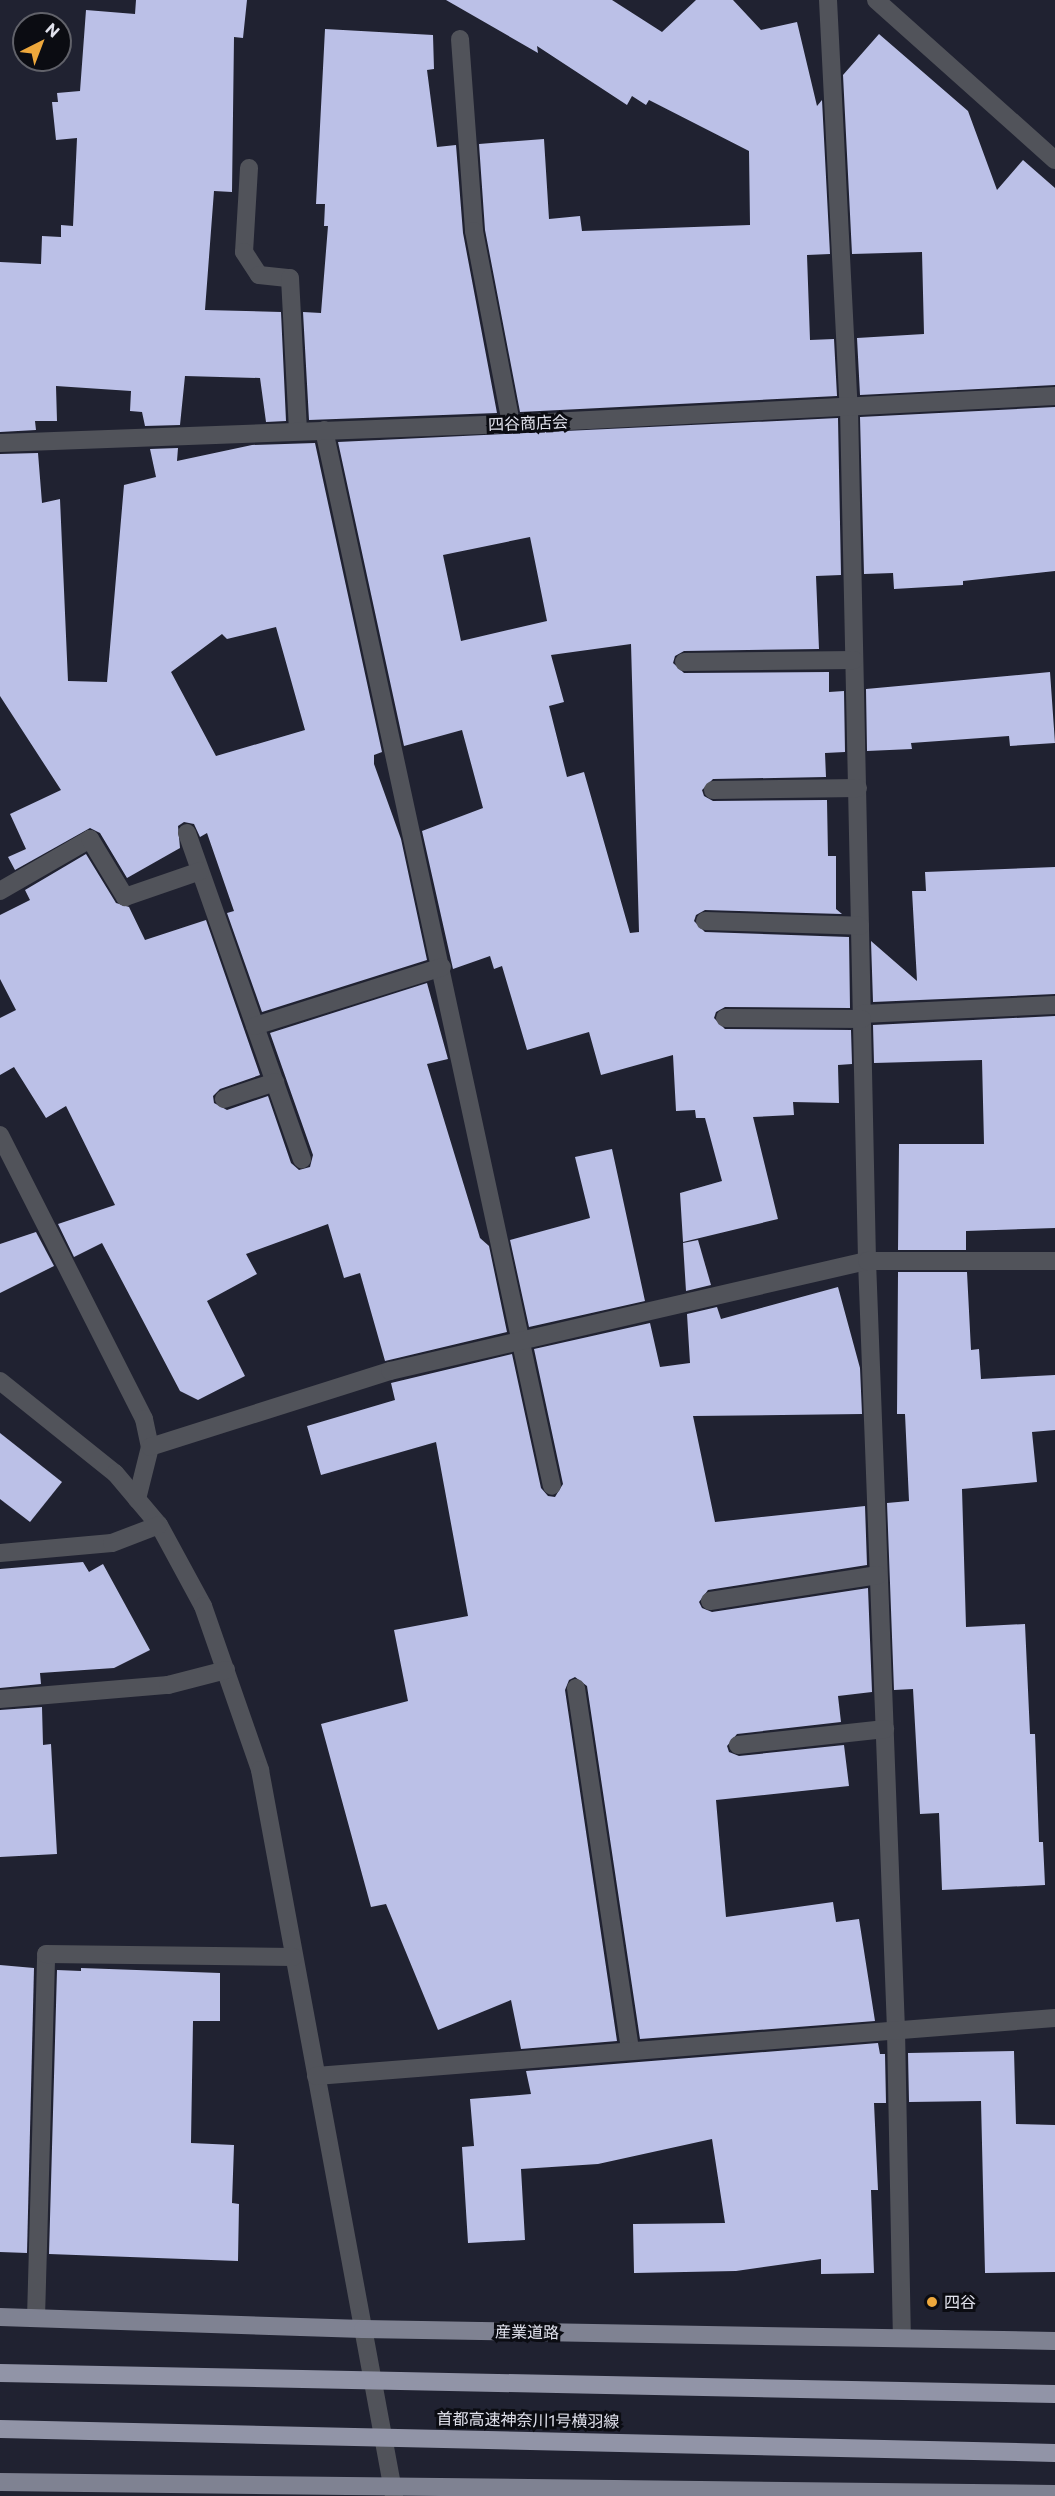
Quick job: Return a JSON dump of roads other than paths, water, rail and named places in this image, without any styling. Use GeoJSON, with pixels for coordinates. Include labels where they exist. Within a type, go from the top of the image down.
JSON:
{"type":"FeatureCollection","features":[{"type":"Feature","properties":{"kind":"highway"},"geometry":{"type":"LineString","coordinates":[[0,2373],[1055,2394]]}},
{"type":"Feature","properties":{"kind":"highway","name":"首都高速神奈川1号横羽線"},"geometry":{"type":"LineString","coordinates":[[0,2429],[1055,2453]]}},
{"type":"Feature","properties":{"kind":"main road","name":"産業道路"},"geometry":{"type":"LineString","coordinates":[[0,2317],[363,2329],[1055,2341]]}},
{"type":"Feature","properties":{"kind":"main road"},"geometry":{"type":"LineString","coordinates":[[0,2482],[393,2492],[1055,2494]]}},
{"type":"Feature","properties":{"kind":"street"},"geometry":{"type":"LineString","coordinates":[[828,0],[849,408],[867,1261],[896,2030],[902,2337]]}},
{"type":"Feature","properties":{"kind":"street"},"geometry":{"type":"LineString","coordinates":[[876,0],[1055,160]]}},
{"type":"Feature","properties":{"kind":"street"},"geometry":{"type":"LineString","coordinates":[[460,39],[474,231],[511,424]]}},
{"type":"Feature","properties":{"kind":"street"},"geometry":{"type":"LineString","coordinates":[[249,168],[244,252],[259,275],[290,278],[298,430]]}},
{"type":"Feature","properties":{"kind":"street","name":"四谷商店会"},"geometry":{"type":"LineString","coordinates":[[0,443],[298,430],[511,424],[1055,396]]}},
{"type":"Feature","properties":{"kind":"street"},"geometry":{"type":"LineString","coordinates":[[324,430],[442,967],[552,1486]]}},
{"type":"Feature","properties":{"kind":"street"},"geometry":{"type":"LineString","coordinates":[[684,662],[854,660]]}},
{"type":"Feature","properties":{"kind":"street"},"geometry":{"type":"LineString","coordinates":[[713,790],[858,788]]}},
{"type":"Feature","properties":{"kind":"street"},"geometry":{"type":"LineString","coordinates":[[187,833],[302,1159]]}},
{"type":"Feature","properties":{"kind":"street"},"geometry":{"type":"LineString","coordinates":[[0,891],[90,838],[125,897],[200,871]]}},
{"type":"Feature","properties":{"kind":"street"},"geometry":{"type":"LineString","coordinates":[[705,921],[860,926]]}},
{"type":"Feature","properties":{"kind":"street"},"geometry":{"type":"LineString","coordinates":[[255,1026],[442,967]]}},
{"type":"Feature","properties":{"kind":"street"},"geometry":{"type":"LineString","coordinates":[[725,1017],[862,1017],[1055,1005]]}},
{"type":"Feature","properties":{"kind":"street"},"geometry":{"type":"LineString","coordinates":[[224,1099],[275,1082]]}},
{"type":"Feature","properties":{"kind":"street"},"geometry":{"type":"LineString","coordinates":[[0,1135],[144,1419],[150,1447],[137,1499]]}},
{"type":"Feature","properties":{"kind":"street"},"geometry":{"type":"LineString","coordinates":[[150,1447],[390,1371],[867,1261],[1055,1262]]}},
{"type":"Feature","properties":{"kind":"street"},"geometry":{"type":"LineString","coordinates":[[0,1381],[115,1473],[159,1525],[203,1606],[226,1670],[260,1770],[393,2492]]}},
{"type":"Feature","properties":{"kind":"street"},"geometry":{"type":"LineString","coordinates":[[0,1553],[112,1543],[159,1525]]}},
{"type":"Feature","properties":{"kind":"street"},"geometry":{"type":"LineString","coordinates":[[710,1601],[878,1575]]}},
{"type":"Feature","properties":{"kind":"street"},"geometry":{"type":"LineString","coordinates":[[0,1700],[168,1685],[226,1670]]}},
{"type":"Feature","properties":{"kind":"street"},"geometry":{"type":"LineString","coordinates":[[576,1688],[630,2051]]}},
{"type":"Feature","properties":{"kind":"street"},"geometry":{"type":"LineString","coordinates":[[738,1745],[885,1729]]}},
{"type":"Feature","properties":{"kind":"street"},"geometry":{"type":"LineString","coordinates":[[36,2318],[46,1954],[293,1957]]}},
{"type":"Feature","properties":{"kind":"street"},"geometry":{"type":"LineString","coordinates":[[316,2076],[1055,2018]]}},
{"type":"Feature","properties":{"kind":"place","name":"四谷"},"geometry":{"type":"Point","coordinates":[932,2302]}}]}
